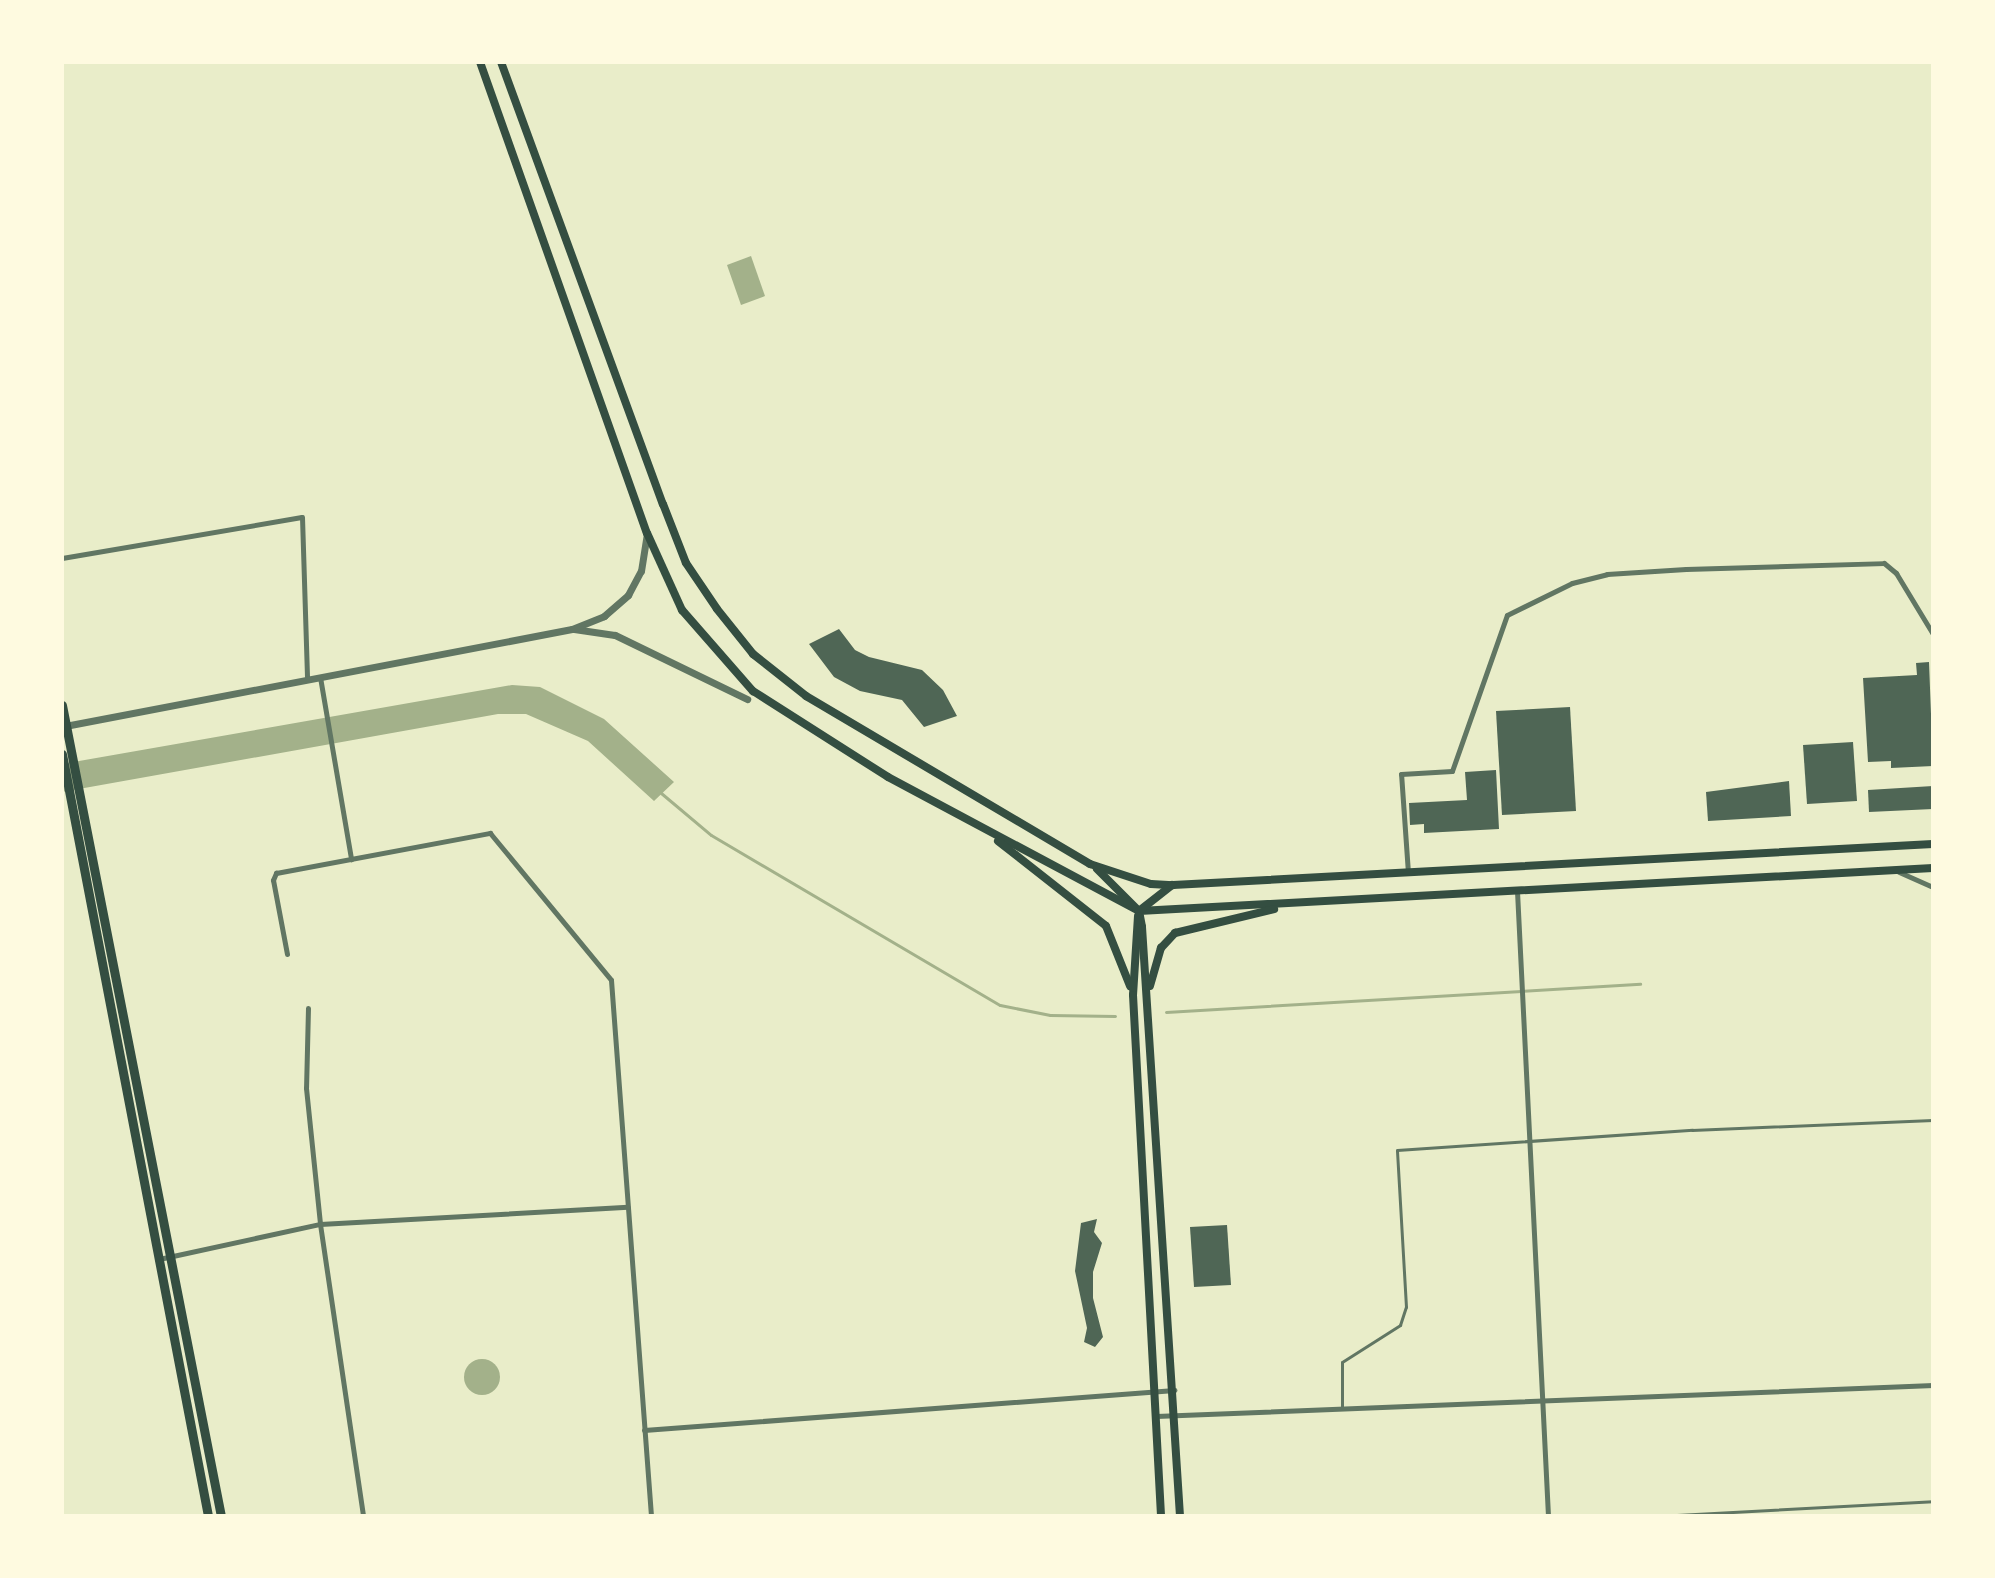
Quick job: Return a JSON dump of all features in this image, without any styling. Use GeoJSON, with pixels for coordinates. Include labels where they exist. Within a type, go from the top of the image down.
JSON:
{"type":"FeatureCollection","features":[{"type":"Feature","properties":{"kind":"highway"},"geometry":{"type":"LineString","coordinates":[[62,705],[66,759],[221,1516]]}},
{"type":"Feature","properties":{"kind":"highway"},"geometry":{"type":"LineString","coordinates":[[75,796],[208,1515]]}},
{"type":"Feature","properties":{"kind":"main road"},"geometry":{"type":"LineString","coordinates":[[480,62],[647,533],[682,610],[753,691],[812,733],[1139,911],[1933,868]]}},
{"type":"Feature","properties":{"kind":"main road"},"geometry":{"type":"LineString","coordinates":[[501,62],[686,563],[717,609],[753,654],[806,696],[1090,864],[1119,886],[1139,911],[1177,1415],[1180,1516]]}},
{"type":"Feature","properties":{"kind":"main road"},"geometry":{"type":"LineString","coordinates":[[969,820],[1072,895],[1106,926],[1133,995]]}},
{"type":"Feature","properties":{"kind":"main road"},"geometry":{"type":"LineString","coordinates":[[1090,864],[1151,884],[1173,885],[1933,844]]}},
{"type":"Feature","properties":{"kind":"main road"},"geometry":{"type":"LineString","coordinates":[[1161,1516],[1133,995],[1139,911],[1173,885]]}},
{"type":"Feature","properties":{"kind":"main road"},"geometry":{"type":"LineString","coordinates":[[1148,1002],[1161,948],[1175,933],[1219,919],[1310,902]]}},
{"type":"Feature","properties":{"kind":"street"},"geometry":{"type":"LineString","coordinates":[[62,558],[302,517],[307,680]]}},
{"type":"Feature","properties":{"kind":"street"},"geometry":{"type":"LineString","coordinates":[[65,726],[572,629],[604,616],[628,595],[641,571],[647,533]]}},
{"type":"Feature","properties":{"kind":"street"},"geometry":{"type":"LineString","coordinates":[[1408,873],[1401,774],[1452,771],[1507,615],[1572,583],[1672,570],[1884,563],[1892,566],[1933,634]]}},
{"type":"Feature","properties":{"kind":"street"},"geometry":{"type":"LineString","coordinates":[[572,629],[615,635],[747,699]]}},
{"type":"Feature","properties":{"kind":"street"},"geometry":{"type":"LineString","coordinates":[[320,677],[351,859]]}},
{"type":"Feature","properties":{"kind":"street"},"geometry":{"type":"LineString","coordinates":[[287,954],[273,880],[276,873],[490,833],[611,980],[651,1516]]}},
{"type":"Feature","properties":{"kind":"street"},"geometry":{"type":"LineString","coordinates":[[1895,870],[1933,887]]}},
{"type":"Feature","properties":{"kind":"street"},"geometry":{"type":"LineString","coordinates":[[1517,891],[1546,1404],[1548,1516]]}},
{"type":"Feature","properties":{"kind":"street"},"geometry":{"type":"LineString","coordinates":[[308,1008],[306,1088],[320,1224],[363,1516]]}},
{"type":"Feature","properties":{"kind":"street"},"geometry":{"type":"LineString","coordinates":[[159,1259],[320,1224],[628,1207]]}},
{"type":"Feature","properties":{"kind":"street"},"geometry":{"type":"LineString","coordinates":[[1156,1416],[1546,1404],[1933,1385]]}},
{"type":"Feature","properties":{"kind":"street"},"geometry":{"type":"LineString","coordinates":[[644,1430],[1175,1390]]}},
{"type":"Feature","properties":{"kind":"lane"},"geometry":{"type":"LineString","coordinates":[[1342,1409],[1342,1362],[1400,1325],[1406,1307],[1397,1150],[1933,1120]]}},
{"type":"Feature","properties":{"kind":"lane"},"geometry":{"type":"LineString","coordinates":[[1658,1516],[1933,1501]]}},
{"type":"Feature","properties":{"kind":"shaded area"},"geometry":{"type":"Polygon","coordinates":[[[751,256],[765,296],[741,305],[727,265],[751,256]]]}},
{"type":"Feature","properties":{"kind":"shaded area"},"geometry":{"type":"Polygon","coordinates":[[[512,685],[540,687],[604,719],[674,782],[654,801],[588,741],[526,714],[498,714],[62,792],[62,764],[512,685]]]}},
{"type":"Feature","properties":{"kind":"shaded area"},"geometry":{"type":"Polygon","coordinates":[[[482,1359],[495,1364],[500,1377],[495,1390],[482,1395],[469,1390],[464,1377],[469,1364],[482,1359]]]}},
{"type":"Feature","properties":{"kind":"building"},"geometry":{"type":"Polygon","coordinates":[[[839,629],[855,650],[869,657],[922,670],[943,690],[957,716],[924,727],[902,700],[860,691],[834,677],[809,644],[839,629]]]}},
{"type":"Feature","properties":{"kind":"building"},"geometry":{"type":"Polygon","coordinates":[[[1929,662],[1933,766],[1891,768],[1891,761],[1868,762],[1863,678],[1917,675],[1916,663],[1929,662]]]}},
{"type":"Feature","properties":{"kind":"building"},"geometry":{"type":"Polygon","coordinates":[[[1570,707],[1576,811],[1502,815],[1496,711],[1570,707]]]}},
{"type":"Feature","properties":{"kind":"building"},"geometry":{"type":"Polygon","coordinates":[[[1853,742],[1857,801],[1807,804],[1803,745],[1853,742]]]}},
{"type":"Feature","properties":{"kind":"building"},"geometry":{"type":"Polygon","coordinates":[[[1496,770],[1499,829],[1424,833],[1424,824],[1410,825],[1409,803],[1467,800],[1465,772],[1496,770]]]}},
{"type":"Feature","properties":{"kind":"building"},"geometry":{"type":"Polygon","coordinates":[[[1789,781],[1791,816],[1708,821],[1706,792],[1789,781]]]}},
{"type":"Feature","properties":{"kind":"building"},"geometry":{"type":"Polygon","coordinates":[[[1933,786],[1933,809],[1869,812],[1868,790],[1933,786]]]}},
{"type":"Feature","properties":{"kind":"building"},"geometry":{"type":"Polygon","coordinates":[[[1097,1219],[1094,1232],[1102,1243],[1093,1272],[1093,1298],[1103,1337],[1095,1347],[1084,1342],[1087,1328],[1075,1271],[1081,1223],[1097,1219]]]}},
{"type":"Feature","properties":{"kind":"building"},"geometry":{"type":"Polygon","coordinates":[[[1227,1225],[1231,1285],[1194,1287],[1190,1227],[1227,1225]]]}},
{"type":"Feature","properties":{"kind":"waterway"},"geometry":{"type":"LineString","coordinates":[[661,793],[711,835],[1000,1005],[1050,1015],[1115,1016]]}},
{"type":"Feature","properties":{"kind":"waterway"},"geometry":{"type":"LineString","coordinates":[[1166,1012],[1640,984]]}}]}
